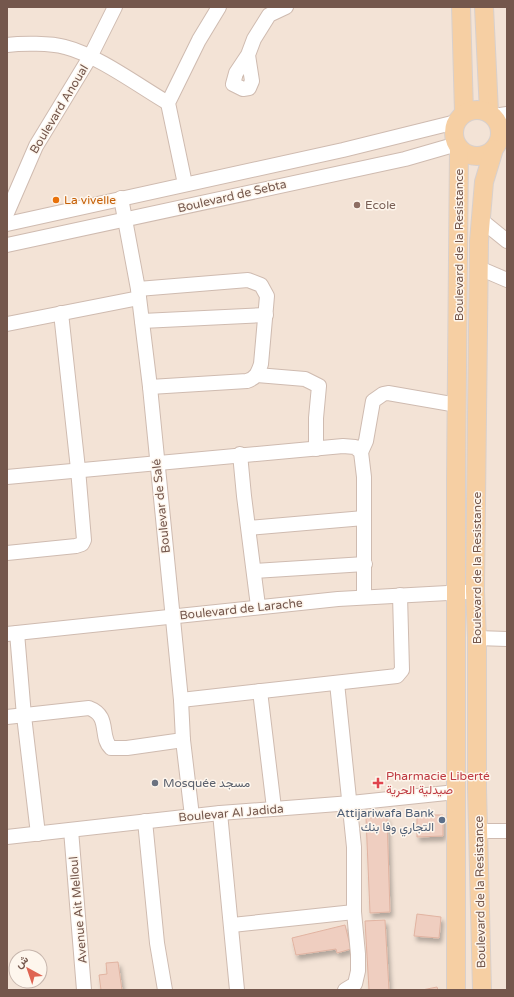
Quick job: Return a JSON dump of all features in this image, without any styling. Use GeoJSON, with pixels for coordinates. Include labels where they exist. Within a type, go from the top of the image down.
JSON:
{"type":"FeatureCollection","features":[{"type":"Feature","properties":{"kind":"main road"},"geometry":{"type":"LineString","coordinates":[[461,7],[460,118],[454,130],[458,146],[465,153],[474,156],[488,153],[501,140],[484,7]]}},
{"type":"Feature","properties":{"kind":"main road"},"geometry":{"type":"LineString","coordinates":[[460,118],[477,109],[497,114]]}},
{"type":"Feature","properties":{"kind":"main road","name":"Boulevard de la Resistance"},"geometry":{"type":"LineString","coordinates":[[482,990],[478,831],[477,638],[475,591],[479,268],[484,182],[501,140]]}},
{"type":"Feature","properties":{"kind":"main road","name":"Boulevard de la Resistance"},"geometry":{"type":"LineString","coordinates":[[456,990],[458,146]]}},
{"type":"Feature","properties":{"kind":"street","name":"Boulevard Anoual"},"geometry":{"type":"LineString","coordinates":[[7,213],[36,146],[90,57],[115,7]]}},
{"type":"Feature","properties":{"kind":"street"},"geometry":{"type":"LineString","coordinates":[[185,184],[168,103],[199,40],[219,7]]}},
{"type":"Feature","properties":{"kind":"street"},"geometry":{"type":"LineString","coordinates":[[248,55],[254,38],[269,15],[286,7]]}},
{"type":"Feature","properties":{"kind":"street"},"geometry":{"type":"LineString","coordinates":[[7,45],[65,46],[90,57],[168,103]]}},
{"type":"Feature","properties":{"kind":"street","name":"Boulevard de Sebta"},"geometry":{"type":"LineString","coordinates":[[7,224],[343,150],[460,118]]}},
{"type":"Feature","properties":{"kind":"street","name":"Boulevard de Sebta"},"geometry":{"type":"LineString","coordinates":[[7,246],[66,232],[127,221],[458,146]]}},
{"type":"Feature","properties":{"kind":"street","name":"Boulevar de Salé"},"geometry":{"type":"LineString","coordinates":[[122,198],[138,294],[150,387],[181,700],[183,740],[192,816]]}},
{"type":"Feature","properties":{"kind":"street"},"geometry":{"type":"LineString","coordinates":[[481,220],[507,241]]}},
{"type":"Feature","properties":{"kind":"street"},"geometry":{"type":"LineString","coordinates":[[479,268],[507,280]]}},
{"type":"Feature","properties":{"kind":"street"},"geometry":{"type":"LineString","coordinates":[[7,324],[61,313],[138,294],[228,281],[253,281],[260,285],[267,296],[261,364],[257,375]]}},
{"type":"Feature","properties":{"kind":"street"},"geometry":{"type":"LineString","coordinates":[[7,553],[76,546],[82,544],[84,540],[61,313]]}},
{"type":"Feature","properties":{"kind":"street"},"geometry":{"type":"LineString","coordinates":[[142,321],[266,315]]}},
{"type":"Feature","properties":{"kind":"street"},"geometry":{"type":"LineString","coordinates":[[150,387],[247,381],[257,375],[305,379],[316,383],[319,386],[316,418],[316,449]]}},
{"type":"Feature","properties":{"kind":"street"},"geometry":{"type":"LineString","coordinates":[[364,597],[364,478],[361,452],[366,441],[373,401],[383,394],[388,393],[457,405]]}},
{"type":"Feature","properties":{"kind":"street"},"geometry":{"type":"LineString","coordinates":[[7,477],[240,454],[350,446],[361,452]]}},
{"type":"Feature","properties":{"kind":"street"},"geometry":{"type":"LineString","coordinates":[[240,454],[258,606]]}},
{"type":"Feature","properties":{"kind":"street"},"geometry":{"type":"LineString","coordinates":[[249,528],[364,518]]}},
{"type":"Feature","properties":{"kind":"street"},"geometry":{"type":"LineString","coordinates":[[254,571],[365,564]]}},
{"type":"Feature","properties":{"kind":"street","name":"Boulevard de Larache"},"geometry":{"type":"LineString","coordinates":[[12,633],[258,606],[364,597],[475,591]]}},
{"type":"Feature","properties":{"kind":"street"},"geometry":{"type":"LineString","coordinates":[[181,700],[260,690],[393,677],[400,674],[402,670],[400,595]]}},
{"type":"Feature","properties":{"kind":"street"},"geometry":{"type":"LineString","coordinates":[[12,633],[24,716],[38,834]]}},
{"type":"Feature","properties":{"kind":"street"},"geometry":{"type":"LineString","coordinates":[[477,638],[507,639]]}},
{"type":"Feature","properties":{"kind":"street"},"geometry":{"type":"LineString","coordinates":[[337,683],[351,803],[354,847],[354,912],[358,971],[355,984],[345,990]]}},
{"type":"Feature","properties":{"kind":"street"},"geometry":{"type":"LineString","coordinates":[[260,690],[274,808]]}},
{"type":"Feature","properties":{"kind":"street"},"geometry":{"type":"LineString","coordinates":[[7,717],[89,708],[99,714],[104,725],[107,744],[114,748],[183,740]]}},
{"type":"Feature","properties":{"kind":"street","name":"Boulevar Al Jadida"},"geometry":{"type":"LineString","coordinates":[[7,838],[220,813],[351,803],[456,792]]}},
{"type":"Feature","properties":{"kind":"street"},"geometry":{"type":"LineString","coordinates":[[220,813],[232,924],[237,990]]}},
{"type":"Feature","properties":{"kind":"street"},"geometry":{"type":"LineString","coordinates":[[145,821],[157,943],[165,990]]}},
{"type":"Feature","properties":{"kind":"street","name":"Avenue Ait Melloul"},"geometry":{"type":"LineString","coordinates":[[71,830],[84,990]]}},
{"type":"Feature","properties":{"kind":"street"},"geometry":{"type":"LineString","coordinates":[[478,831],[507,831]]}},
{"type":"Feature","properties":{"kind":"street"},"geometry":{"type":"LineString","coordinates":[[232,924],[354,912]]}},
{"type":"Feature","properties":{"kind":"shaded area"},"geometry":{"type":"Polygon","coordinates":[[[7,7],[507,7],[507,990],[7,990],[7,7]]]}},
{"type":"Feature","properties":{"kind":"building"},"geometry":{"type":"Polygon","coordinates":[[[417,815],[443,815],[443,836],[417,837],[417,815]]]}},
{"type":"Feature","properties":{"kind":"building"},"geometry":{"type":"Polygon","coordinates":[[[387,817],[390,912],[370,913],[366,818],[387,817]]]}},
{"type":"Feature","properties":{"kind":"building"},"geometry":{"type":"Polygon","coordinates":[[[417,914],[441,917],[439,938],[414,936],[417,914]]]}},
{"type":"Feature","properties":{"kind":"building"},"geometry":{"type":"Polygon","coordinates":[[[385,920],[389,990],[369,990],[365,921],[385,920]]]}},
{"type":"Feature","properties":{"kind":"building"},"geometry":{"type":"Polygon","coordinates":[[[345,925],[351,949],[337,953],[336,949],[296,955],[292,938],[345,925]]]}},
{"type":"Feature","properties":{"kind":"building"},"geometry":{"type":"Polygon","coordinates":[[[118,962],[122,990],[101,990],[99,975],[107,974],[106,963],[118,962]]]}},
{"type":"Feature","properties":{"kind":"building"},"geometry":{"type":"Polygon","coordinates":[[[437,987],[438,990],[422,990],[437,987]]]}},
{"type":"Feature","properties":{"kind":"place","name":"La vivelle"},"geometry":{"type":"Point","coordinates":[56,200]}},
{"type":"Feature","properties":{"kind":"place","name":"Ecole"},"geometry":{"type":"Point","coordinates":[357,205]}},
{"type":"Feature","properties":{"kind":"place","name":"Mosquée مسجد"},"geometry":{"type":"Point","coordinates":[155,783]}},
{"type":"Feature","properties":{"kind":"place","name":"Pharmacie Liberté صيدلية الحرية"},"geometry":{"type":"Point","coordinates":[378,783]}},
{"type":"Feature","properties":{"kind":"place","name":"Attijariwafa Bank التجاري وفا بنك"},"geometry":{"type":"Point","coordinates":[442,820]}}]}
